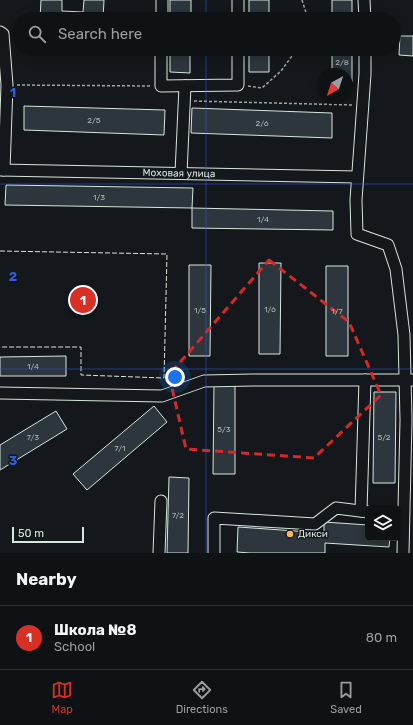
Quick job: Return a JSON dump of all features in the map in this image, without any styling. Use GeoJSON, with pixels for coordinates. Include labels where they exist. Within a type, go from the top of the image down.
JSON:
{"type":"FeatureCollection","features":[{"type":"Feature","properties":{"kind":"street"},"geometry":{"type":"LineString","coordinates":[[162,0],[162,12]]}},
{"type":"Feature","properties":{"kind":"street"},"geometry":{"type":"LineString","coordinates":[[238,0],[238,12]]}},
{"type":"Feature","properties":{"kind":"street"},"geometry":{"type":"LineString","coordinates":[[364,0],[365,12]]}},
{"type":"Feature","properties":{"kind":"street"},"geometry":{"type":"LineString","coordinates":[[0,32],[2,34],[4,85],[2,170]]}},
{"type":"Feature","properties":{"kind":"street"},"geometry":{"type":"LineString","coordinates":[[161,56],[161,86],[238,85],[238,56]]}},
{"type":"Feature","properties":{"kind":"street"},"geometry":{"type":"LineString","coordinates":[[365,56],[363,110],[357,177],[357,234],[388,245],[396,269],[409,380],[401,514],[404,553]]}},
{"type":"Feature","properties":{"kind":"street"},"geometry":{"type":"LineString","coordinates":[[181,173],[185,86]]}},
{"type":"Feature","properties":{"kind":"street","name":"Моховая улица"},"geometry":{"type":"LineString","coordinates":[[2,170],[357,177]]}},
{"type":"Feature","properties":{"kind":"street"},"geometry":{"type":"LineString","coordinates":[[365,380],[365,505]]}},
{"type":"Feature","properties":{"kind":"street"},"geometry":{"type":"LineString","coordinates":[[0,393],[162,396],[204,381],[409,380]]}},
{"type":"Feature","properties":{"kind":"street"},"geometry":{"type":"LineString","coordinates":[[159,553],[160,501]]}},
{"type":"Feature","properties":{"kind":"street"},"geometry":{"type":"LineString","coordinates":[[214,553],[214,518],[315,524],[336,508],[365,512]]}},
{"type":"Feature","properties":{"kind":"path"},"geometry":{"type":"LineString","coordinates":[[302,0],[306,12]]}},
{"type":"Feature","properties":{"kind":"path"},"geometry":{"type":"LineString","coordinates":[[238,85],[262,88],[281,71],[292,56]]}},
{"type":"Feature","properties":{"kind":"path"},"geometry":{"type":"LineString","coordinates":[[4,85],[161,86]]}},
{"type":"Feature","properties":{"kind":"path"},"geometry":{"type":"LineString","coordinates":[[184,101],[351,105],[363,110]]}},
{"type":"Feature","properties":{"kind":"highlighted area"},"geometry":{"type":"Polygon","coordinates":[[[269,260],[349,322],[381,395],[314,458],[186,449],[169,375],[269,260]]]}},
{"type":"Feature","properties":{"kind":"building"},"geometry":{"type":"Polygon","coordinates":[[[41,0],[62,0],[62,11],[83,12],[40,12],[41,0]]]}},
{"type":"Feature","properties":{"kind":"building"},"geometry":{"type":"Polygon","coordinates":[[[84,0],[104,0],[103,12],[83,12],[84,0]]]}},
{"type":"Feature","properties":{"kind":"building"},"geometry":{"type":"Polygon","coordinates":[[[170,0],[191,0],[191,12],[170,12],[170,0]]]}},
{"type":"Feature","properties":{"kind":"building"},"geometry":{"type":"Polygon","coordinates":[[[249,0],[269,0],[269,12],[249,12],[249,0]]]}},
{"type":"Feature","properties":{"kind":"building"},"geometry":{"type":"Polygon","coordinates":[[[332,0],[352,0],[352,12],[332,12],[332,0]]]}},
{"type":"Feature","properties":{"kind":"building"},"geometry":{"type":"Polygon","coordinates":[[[401,36],[413,36],[413,56],[401,55],[401,36]]]}},
{"type":"Feature","properties":{"kind":"building"},"geometry":{"type":"Polygon","coordinates":[[[170,56],[190,56],[190,73],[170,72],[170,56]]]}},
{"type":"Feature","properties":{"kind":"building"},"geometry":{"type":"Polygon","coordinates":[[[249,56],[269,56],[269,72],[249,72],[249,56]]]}},
{"type":"Feature","properties":{"kind":"building"},"geometry":{"type":"Polygon","coordinates":[[[332,56],[352,56],[352,68],[332,68],[332,56]]]}},
{"type":"Feature","properties":{"kind":"building"},"geometry":{"type":"Polygon","coordinates":[[[24,106],[165,110],[164,135],[24,130],[24,106]]]}},
{"type":"Feature","properties":{"kind":"building"},"geometry":{"type":"Polygon","coordinates":[[[192,108],[332,113],[332,138],[191,133],[192,108]]]}},
{"type":"Feature","properties":{"kind":"building"},"geometry":{"type":"Polygon","coordinates":[[[6,185],[193,188],[192,208],[5,205],[6,185]]]}},
{"type":"Feature","properties":{"kind":"building"},"geometry":{"type":"Polygon","coordinates":[[[192,208],[333,211],[333,230],[192,228],[192,208]]]}},
{"type":"Feature","properties":{"kind":"building"},"geometry":{"type":"Polygon","coordinates":[[[259,263],[281,263],[280,354],[259,354],[259,263]]]}},
{"type":"Feature","properties":{"kind":"building"},"geometry":{"type":"Polygon","coordinates":[[[189,265],[211,265],[210,356],[189,356],[189,265]]]}},
{"type":"Feature","properties":{"kind":"building"},"geometry":{"type":"Polygon","coordinates":[[[326,266],[348,266],[348,356],[326,356],[326,266]]]}},
{"type":"Feature","properties":{"kind":"building"},"geometry":{"type":"Polygon","coordinates":[[[66,356],[66,376],[0,376],[0,357],[66,356]]]}},
{"type":"Feature","properties":{"kind":"building"},"geometry":{"type":"Polygon","coordinates":[[[214,383],[235,383],[235,474],[213,474],[214,383]]]}},
{"type":"Feature","properties":{"kind":"building"},"geometry":{"type":"Polygon","coordinates":[[[374,392],[396,392],[395,483],[373,483],[374,392]]]}},
{"type":"Feature","properties":{"kind":"building"},"geometry":{"type":"Polygon","coordinates":[[[154,406],[167,422],[87,490],[73,474],[154,406]]]}},
{"type":"Feature","properties":{"kind":"building"},"geometry":{"type":"Polygon","coordinates":[[[56,411],[67,429],[0,470],[0,445],[56,411]]]}},
{"type":"Feature","properties":{"kind":"building"},"geometry":{"type":"Polygon","coordinates":[[[169,477],[189,478],[188,553],[167,553],[169,477]]]}},
{"type":"Feature","properties":{"kind":"building"},"geometry":{"type":"Polygon","coordinates":[[[324,522],[365,525],[365,541],[390,541],[389,547],[325,543],[325,553],[237,552],[238,527],[324,533],[324,522]]]}},
{"type":"Feature","properties":{"kind":"fence"},"geometry":{"type":"LineString","coordinates":[[0,251],[167,254],[164,378],[81,375],[81,347],[0,347]]}},
{"type":"Feature","properties":{"kind":"place","name":"Школа №8"},"geometry":{"type":"Point","coordinates":[83,300]}},
{"type":"Feature","properties":{"kind":"place","name":"Дикси"},"geometry":{"type":"Point","coordinates":[290,534]}}]}
